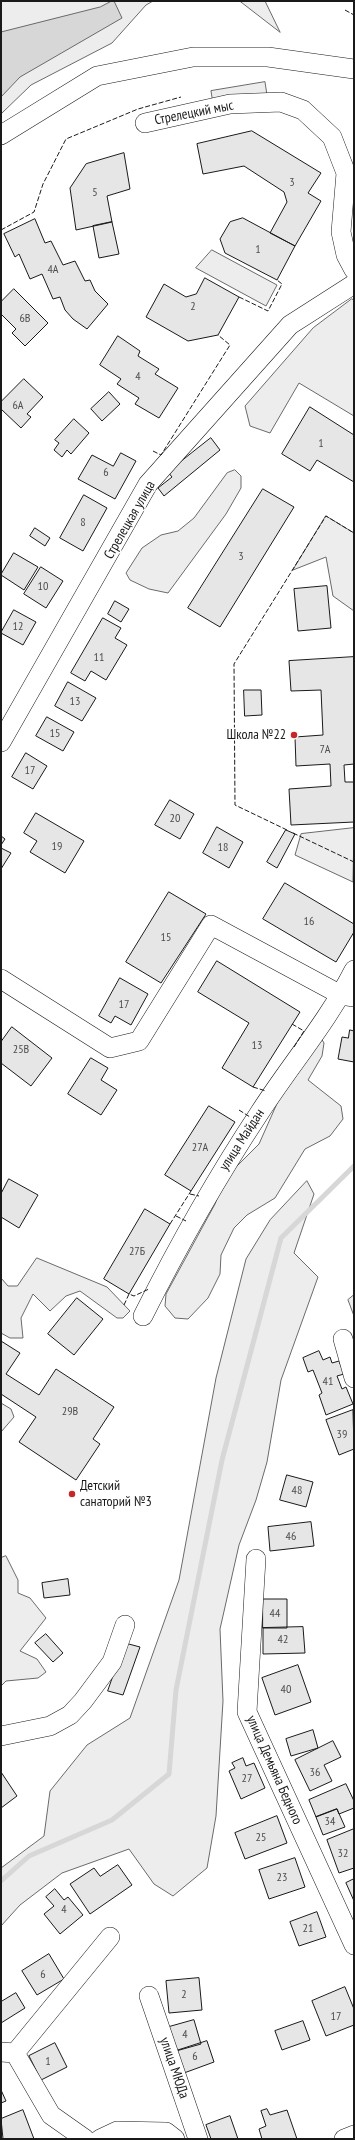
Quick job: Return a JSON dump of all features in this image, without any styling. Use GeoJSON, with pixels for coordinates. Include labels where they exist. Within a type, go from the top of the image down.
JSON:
{"type":"FeatureCollection","features":[{"type":"Feature","properties":{"kind":"street"},"geometry":{"type":"LineString","coordinates":[[1,135],[97,76],[193,57],[268,57],[354,69]]}},
{"type":"Feature","properties":{"kind":"street","name":"Стрелецкий мыс"},"geometry":{"type":"LineString","coordinates":[[145,123],[230,104],[281,102],[303,110],[332,137],[346,173],[341,232],[346,255],[354,270]]}},
{"type":"Feature","properties":{"kind":"street","name":"Стрелецкая улица"},"geometry":{"type":"LineString","coordinates":[[1,742],[148,484],[290,324],[354,284]]}},
{"type":"Feature","properties":{"kind":"street"},"geometry":{"type":"LineString","coordinates":[[1,979],[110,1048],[139,1042],[211,925],[348,996]]}},
{"type":"Feature","properties":{"kind":"street","name":"улица Майдан"},"geometry":{"type":"LineString","coordinates":[[143,1316],[210,1190],[261,1111],[348,996],[354,970]]}},
{"type":"Feature","properties":{"kind":"street"},"geometry":{"type":"LineString","coordinates":[[343,1339],[354,1378]]}},
{"type":"Feature","properties":{"kind":"street","name":"улица Демьяна Бедного"},"geometry":{"type":"LineString","coordinates":[[256,1559],[247,1712],[354,1945]]}},
{"type":"Feature","properties":{"kind":"street"},"geometry":{"type":"LineString","coordinates":[[1,1736],[50,1726],[70,1715],[84,1701],[112,1662],[125,1625]]}},
{"type":"Feature","properties":{"kind":"street"},"geometry":{"type":"LineString","coordinates":[[85,2139],[51,2114],[8,2052],[110,1937]]}},
{"type":"Feature","properties":{"kind":"street","name":"улица МЮДа"},"geometry":{"type":"LineString","coordinates":[[149,1996],[198,2139]]}},
{"type":"Feature","properties":{"kind":"street"},"geometry":{"type":"LineString","coordinates":[[100,2139],[117,2131],[166,2132],[174,2139]]}},
{"type":"Feature","properties":{"kind":"street"},"geometry":{"type":"LineString","coordinates":[[344,2139],[354,2135]]}},
{"type":"Feature","properties":{"kind":"shaded area"},"geometry":{"type":"Polygon","coordinates":[[[1,1],[153,1],[146,5],[112,43],[31,85],[1,114],[1,1]]]}},
{"type":"Feature","properties":{"kind":"shaded area"},"geometry":{"type":"Polygon","coordinates":[[[114,1],[122,18],[20,77],[1,97],[1,32],[100,7],[114,1]]]}},
{"type":"Feature","properties":{"kind":"shaded area"},"geometry":{"type":"Polygon","coordinates":[[[240,1],[265,1],[280,32],[240,1]]]}},
{"type":"Feature","properties":{"kind":"shaded area"},"geometry":{"type":"Polygon","coordinates":[[[265,82],[267,95],[213,104],[211,91],[265,82]]]}},
{"type":"Feature","properties":{"kind":"shaded area"},"geometry":{"type":"Polygon","coordinates":[[[212,250],[277,285],[266,306],[196,268],[212,250]]]}},
{"type":"Feature","properties":{"kind":"shaded area"},"geometry":{"type":"Polygon","coordinates":[[[352,299],[354,300],[354,416],[299,383],[270,433],[250,426],[245,406],[313,328],[352,299]]]}},
{"type":"Feature","properties":{"kind":"shaded area"},"geometry":{"type":"Polygon","coordinates":[[[235,470],[241,476],[241,488],[226,514],[168,593],[149,589],[130,580],[126,573],[142,548],[161,535],[178,531],[194,518],[227,473],[235,470]]]}},
{"type":"Feature","properties":{"kind":"shaded area"},"geometry":{"type":"Polygon","coordinates":[[[326,516],[354,533],[354,611],[333,596],[326,557],[293,570],[326,516]]]}},
{"type":"Feature","properties":{"kind":"shaded area"},"geometry":{"type":"Polygon","coordinates":[[[354,828],[353,882],[295,855],[301,834],[354,828]]]}},
{"type":"Feature","properties":{"kind":"shaded area"},"geometry":{"type":"Polygon","coordinates":[[[321,1038],[324,1043],[322,1056],[308,1080],[341,1106],[343,1119],[330,1136],[305,1149],[275,1198],[247,1215],[234,1228],[221,1255],[220,1274],[208,1298],[188,1319],[175,1318],[165,1306],[166,1294],[215,1204],[225,1178],[259,1144],[291,1072],[321,1038]]]}},
{"type":"Feature","properties":{"kind":"shaded area"},"geometry":{"type":"Polygon","coordinates":[[[307,1181],[314,1194],[294,1253],[318,1277],[281,1380],[267,1462],[256,1500],[239,1545],[220,1629],[223,1701],[216,1816],[207,1868],[173,1896],[154,1884],[129,1849],[62,1873],[20,1905],[1,1926],[1,1868],[44,1836],[50,1791],[87,1745],[130,1718],[179,1580],[216,1378],[246,1259],[270,1220],[307,1181]]]}},
{"type":"Feature","properties":{"kind":"shaded area"},"geometry":{"type":"Polygon","coordinates":[[[37,1258],[107,1287],[130,1311],[123,1318],[117,1318],[80,1291],[66,1296],[50,1311],[33,1294],[21,1318],[23,1338],[10,1338],[1,1333],[1,1278],[8,1286],[17,1286],[37,1258]]]}},
{"type":"Feature","properties":{"kind":"shaded area"},"geometry":{"type":"Polygon","coordinates":[[[354,1295],[354,1316],[348,1300],[354,1295]]]}},
{"type":"Feature","properties":{"kind":"shaded area"},"geometry":{"type":"Polygon","coordinates":[[[1,1403],[11,1409],[14,1417],[1,1432],[1,1403]]]}},
{"type":"Feature","properties":{"kind":"shaded area"},"geometry":{"type":"Polygon","coordinates":[[[6,1556],[18,1580],[18,1593],[30,1598],[46,1618],[20,1651],[37,1659],[46,1672],[38,1678],[6,1681],[1,1686],[1,1558],[6,1556]]]}},
{"type":"Feature","properties":{"kind":"building"},"geometry":{"type":"Polygon","coordinates":[[[252,131],[321,173],[308,193],[321,201],[295,246],[270,233],[287,202],[284,192],[244,166],[203,174],[197,144],[252,131]]]}},
{"type":"Feature","properties":{"kind":"building"},"geometry":{"type":"Polygon","coordinates":[[[124,153],[130,189],[107,196],[112,222],[76,230],[70,188],[86,164],[124,153]]]}},
{"type":"Feature","properties":{"kind":"building"},"geometry":{"type":"Polygon","coordinates":[[[243,218],[295,246],[277,280],[225,253],[220,239],[230,222],[243,218]]]}},
{"type":"Feature","properties":{"kind":"building"},"geometry":{"type":"Polygon","coordinates":[[[35,219],[45,243],[51,241],[63,265],[75,261],[85,281],[90,280],[95,291],[108,304],[87,329],[73,319],[65,310],[60,297],[53,299],[42,274],[30,279],[19,254],[15,257],[4,234],[35,219]]]}},
{"type":"Feature","properties":{"kind":"building"},"geometry":{"type":"Polygon","coordinates":[[[112,222],[119,254],[99,258],[93,226],[112,222]]]}},
{"type":"Feature","properties":{"kind":"building"},"geometry":{"type":"Polygon","coordinates":[[[205,278],[239,297],[218,335],[188,341],[146,317],[164,284],[186,297],[196,294],[205,278]]]}},
{"type":"Feature","properties":{"kind":"building"},"geometry":{"type":"Polygon","coordinates":[[[14,289],[48,323],[25,346],[12,333],[16,329],[1,314],[1,302],[14,289]]]}},
{"type":"Feature","properties":{"kind":"building"},"geometry":{"type":"Polygon","coordinates":[[[118,336],[140,351],[138,356],[159,369],[155,374],[178,388],[159,418],[135,404],[139,398],[117,384],[121,379],[100,365],[118,336]]]}},
{"type":"Feature","properties":{"kind":"building"},"geometry":{"type":"Polygon","coordinates":[[[24,379],[43,397],[27,414],[31,417],[21,428],[1,409],[1,402],[24,379]]]}},
{"type":"Feature","properties":{"kind":"building"},"geometry":{"type":"Polygon","coordinates":[[[109,392],[120,404],[102,421],[91,409],[109,392]]]}},
{"type":"Feature","properties":{"kind":"building"},"geometry":{"type":"Polygon","coordinates":[[[310,407],[354,435],[354,482],[317,460],[310,471],[282,454],[310,407]]]}},
{"type":"Feature","properties":{"kind":"building"},"geometry":{"type":"Polygon","coordinates":[[[74,419],[89,433],[71,454],[67,450],[62,457],[54,450],[59,443],[55,440],[74,419]]]}},
{"type":"Feature","properties":{"kind":"building"},"geometry":{"type":"Polygon","coordinates":[[[211,438],[220,450],[164,496],[158,488],[172,477],[168,472],[211,438]]]}},
{"type":"Feature","properties":{"kind":"building"},"geometry":{"type":"Polygon","coordinates":[[[121,453],[136,461],[115,499],[78,479],[92,455],[113,466],[121,453]]]}},
{"type":"Feature","properties":{"kind":"building"},"geometry":{"type":"Polygon","coordinates":[[[263,489],[294,507],[220,627],[188,608],[263,489]]]}},
{"type":"Feature","properties":{"kind":"building"},"geometry":{"type":"Polygon","coordinates":[[[84,495],[107,508],[83,551],[60,538],[84,495]]]}},
{"type":"Feature","properties":{"kind":"building"},"geometry":{"type":"Polygon","coordinates":[[[35,528],[50,538],[45,546],[30,536],[35,528]]]}},
{"type":"Feature","properties":{"kind":"building"},"geometry":{"type":"Polygon","coordinates":[[[14,553],[38,567],[24,590],[1,575],[14,553]]]}},
{"type":"Feature","properties":{"kind":"building"},"geometry":{"type":"Polygon","coordinates":[[[41,567],[63,581],[46,608],[24,594],[41,567]]]}},
{"type":"Feature","properties":{"kind":"building"},"geometry":{"type":"Polygon","coordinates":[[[327,586],[331,628],[298,631],[294,589],[327,586]]]}},
{"type":"Feature","properties":{"kind":"building"},"geometry":{"type":"Polygon","coordinates":[[[115,601],[129,609],[121,622],[108,614],[115,601]]]}},
{"type":"Feature","properties":{"kind":"building"},"geometry":{"type":"Polygon","coordinates":[[[14,610],[36,622],[23,645],[1,633],[14,610]]]}},
{"type":"Feature","properties":{"kind":"building"},"geometry":{"type":"Polygon","coordinates":[[[103,618],[121,628],[115,638],[127,645],[106,680],[91,671],[85,681],[71,673],[103,618]]]}},
{"type":"Feature","properties":{"kind":"building"},"geometry":{"type":"Polygon","coordinates":[[[354,657],[354,764],[344,765],[345,782],[354,782],[354,822],[291,825],[289,789],[331,786],[330,764],[296,766],[295,737],[323,735],[321,690],[291,691],[289,661],[354,657]]]}},
{"type":"Feature","properties":{"kind":"building"},"geometry":{"type":"Polygon","coordinates":[[[68,682],[96,698],[82,721],[55,706],[68,682]]]}},
{"type":"Feature","properties":{"kind":"building"},"geometry":{"type":"Polygon","coordinates":[[[244,690],[261,690],[262,715],[245,716],[244,690]]]}},
{"type":"Feature","properties":{"kind":"building"},"geometry":{"type":"Polygon","coordinates":[[[47,717],[74,732],[63,751],[36,736],[47,717]]]}},
{"type":"Feature","properties":{"kind":"building"},"geometry":{"type":"Polygon","coordinates":[[[26,753],[47,766],[33,789],[12,777],[26,753]]]}},
{"type":"Feature","properties":{"kind":"building"},"geometry":{"type":"Polygon","coordinates":[[[170,800],[194,814],[180,839],[155,825],[170,800]]]}},
{"type":"Feature","properties":{"kind":"building"},"geometry":{"type":"Polygon","coordinates":[[[36,813],[84,841],[65,873],[30,852],[37,841],[24,833],[36,813]]]}},
{"type":"Feature","properties":{"kind":"building"},"geometry":{"type":"Polygon","coordinates":[[[217,827],[243,842],[229,868],[203,853],[217,827]]]}},
{"type":"Feature","properties":{"kind":"building"},"geometry":{"type":"Polygon","coordinates":[[[286,830],[295,834],[277,868],[267,862],[286,830]]]}},
{"type":"Feature","properties":{"kind":"building"},"geometry":{"type":"Polygon","coordinates":[[[1,836],[5,839],[1,845],[1,836]]]}},
{"type":"Feature","properties":{"kind":"building"},"geometry":{"type":"Polygon","coordinates":[[[1,848],[11,853],[1,869],[1,848]]]}},
{"type":"Feature","properties":{"kind":"building"},"geometry":{"type":"Polygon","coordinates":[[[285,883],[354,924],[354,932],[336,962],[263,919],[285,883]]]}},
{"type":"Feature","properties":{"kind":"building"},"geometry":{"type":"Polygon","coordinates":[[[169,892],[206,914],[161,983],[126,962],[169,892]]]}},
{"type":"Feature","properties":{"kind":"building"},"geometry":{"type":"Polygon","coordinates":[[[217,961],[300,1012],[253,1087],[222,1068],[249,1023],[198,992],[217,961]]]}},
{"type":"Feature","properties":{"kind":"building"},"geometry":{"type":"Polygon","coordinates":[[[120,978],[148,994],[131,1025],[115,1016],[111,1023],[99,1016],[120,978]]]}},
{"type":"Feature","properties":{"kind":"building"},"geometry":{"type":"Polygon","coordinates":[[[12,1027],[52,1058],[31,1086],[1,1063],[1,1042],[12,1027]]]}},
{"type":"Feature","properties":{"kind":"building"},"geometry":{"type":"Polygon","coordinates":[[[350,1030],[354,1031],[354,1062],[338,1059],[342,1037],[348,1038],[350,1030]]]}},
{"type":"Feature","properties":{"kind":"building"},"geometry":{"type":"Polygon","coordinates":[[[91,1058],[108,1068],[101,1080],[117,1090],[101,1115],[68,1094],[91,1058]]]}},
{"type":"Feature","properties":{"kind":"building"},"geometry":{"type":"Polygon","coordinates":[[[209,1106],[235,1122],[191,1191],[165,1175],[209,1106]]]}},
{"type":"Feature","properties":{"kind":"building"},"geometry":{"type":"Polygon","coordinates":[[[9,1179],[38,1195],[19,1228],[1,1217],[1,1194],[9,1179]]]}},
{"type":"Feature","properties":{"kind":"building"},"geometry":{"type":"Polygon","coordinates":[[[145,1209],[170,1224],[129,1294],[104,1279],[145,1209]]]}},
{"type":"Feature","properties":{"kind":"building"},"geometry":{"type":"Polygon","coordinates":[[[77,1298],[103,1319],[74,1355],[48,1334],[77,1298]]]}},
{"type":"Feature","properties":{"kind":"building"},"geometry":{"type":"Polygon","coordinates":[[[1,1341],[20,1353],[6,1374],[39,1395],[56,1369],[114,1407],[93,1439],[100,1444],[76,1480],[19,1442],[36,1417],[1,1394],[1,1341]]]}},
{"type":"Feature","properties":{"kind":"building"},"geometry":{"type":"Polygon","coordinates":[[[319,1351],[323,1360],[330,1357],[332,1363],[339,1361],[344,1374],[337,1376],[342,1389],[346,1387],[353,1404],[326,1415],[319,1395],[322,1393],[313,1370],[308,1372],[303,1358],[319,1351]]]}},
{"type":"Feature","properties":{"kind":"building"},"geometry":{"type":"Polygon","coordinates":[[[353,1410],[354,1449],[339,1455],[326,1420],[353,1410]]]}},
{"type":"Feature","properties":{"kind":"building"},"geometry":{"type":"Polygon","coordinates":[[[287,1475],[313,1482],[306,1507],[280,1500],[287,1475]]]}},
{"type":"Feature","properties":{"kind":"building"},"geometry":{"type":"Polygon","coordinates":[[[311,1522],[314,1546],[270,1551],[268,1527],[311,1522]]]}},
{"type":"Feature","properties":{"kind":"building"},"geometry":{"type":"Polygon","coordinates":[[[68,1579],[70,1595],[44,1598],[42,1583],[68,1579]]]}},
{"type":"Feature","properties":{"kind":"building"},"geometry":{"type":"Polygon","coordinates":[[[263,1599],[287,1599],[287,1628],[263,1628],[263,1599]]]}},
{"type":"Feature","properties":{"kind":"building"},"geometry":{"type":"Polygon","coordinates":[[[303,1627],[305,1653],[263,1654],[263,1628],[303,1627]]]}},
{"type":"Feature","properties":{"kind":"building"},"geometry":{"type":"Polygon","coordinates":[[[46,1634],[63,1653],[53,1662],[35,1643],[46,1634]]]}},
{"type":"Feature","properties":{"kind":"building"},"geometry":{"type":"Polygon","coordinates":[[[125,1643],[140,1647],[123,1695],[108,1691],[125,1643]]]}},
{"type":"Feature","properties":{"kind":"building"},"geometry":{"type":"Polygon","coordinates":[[[298,1665],[311,1702],[275,1715],[262,1678],[298,1665]]]}},
{"type":"Feature","properties":{"kind":"building"},"geometry":{"type":"Polygon","coordinates":[[[313,1730],[318,1748],[291,1756],[286,1739],[313,1730]]]}},
{"type":"Feature","properties":{"kind":"building"},"geometry":{"type":"Polygon","coordinates":[[[333,1741],[341,1757],[324,1765],[332,1781],[310,1791],[295,1760],[333,1741]]]}},
{"type":"Feature","properties":{"kind":"building"},"geometry":{"type":"Polygon","coordinates":[[[243,1758],[246,1766],[254,1763],[265,1788],[241,1799],[229,1771],[235,1768],[232,1763],[243,1758]]]}},
{"type":"Feature","properties":{"kind":"building"},"geometry":{"type":"Polygon","coordinates":[[[1,1772],[17,1796],[1,1808],[1,1772]]]}},
{"type":"Feature","properties":{"kind":"building"},"geometry":{"type":"Polygon","coordinates":[[[346,1784],[354,1801],[354,1808],[339,1814],[337,1809],[316,1817],[309,1800],[346,1784]]]}},
{"type":"Feature","properties":{"kind":"building"},"geometry":{"type":"Polygon","coordinates":[[[337,1809],[345,1827],[323,1835],[316,1817],[337,1809]]]}},
{"type":"Feature","properties":{"kind":"building"},"geometry":{"type":"Polygon","coordinates":[[[277,1816],[287,1843],[245,1859],[235,1833],[277,1816]]]}},
{"type":"Feature","properties":{"kind":"building"},"geometry":{"type":"Polygon","coordinates":[[[354,1829],[354,1868],[339,1873],[327,1840],[354,1829]]]}},
{"type":"Feature","properties":{"kind":"building"},"geometry":{"type":"Polygon","coordinates":[[[295,1858],[305,1887],[269,1899],[259,1870],[295,1858]]]}},
{"type":"Feature","properties":{"kind":"building"},"geometry":{"type":"Polygon","coordinates":[[[118,1865],[132,1885],[90,1914],[70,1884],[94,1868],[100,1876],[118,1865]]]}},
{"type":"Feature","properties":{"kind":"building"},"geometry":{"type":"Polygon","coordinates":[[[354,1879],[354,1901],[346,1883],[354,1879]]]}},
{"type":"Feature","properties":{"kind":"building"},"geometry":{"type":"Polygon","coordinates":[[[55,1889],[64,1900],[68,1897],[83,1915],[60,1934],[44,1914],[54,1906],[46,1897],[55,1889]]]}},
{"type":"Feature","properties":{"kind":"building"},"geometry":{"type":"Polygon","coordinates":[[[317,1912],[326,1937],[299,1946],[290,1922],[317,1912]]]}},
{"type":"Feature","properties":{"kind":"building"},"geometry":{"type":"Polygon","coordinates":[[[49,1954],[64,1979],[37,1995],[22,1971],[49,1954]]]}},
{"type":"Feature","properties":{"kind":"building"},"geometry":{"type":"Polygon","coordinates":[[[199,1978],[202,2010],[169,2013],[166,1981],[199,1978]]]}},
{"type":"Feature","properties":{"kind":"building"},"geometry":{"type":"Polygon","coordinates":[[[345,1987],[354,2009],[354,2025],[326,2036],[312,2001],[345,1987]]]}},
{"type":"Feature","properties":{"kind":"building"},"geometry":{"type":"Polygon","coordinates":[[[16,1993],[25,2008],[1,2023],[1,2002],[16,1993]]]}},
{"type":"Feature","properties":{"kind":"building"},"geometry":{"type":"Polygon","coordinates":[[[194,2020],[201,2044],[176,2051],[169,2027],[194,2020]]]}},
{"type":"Feature","properties":{"kind":"building"},"geometry":{"type":"Polygon","coordinates":[[[303,2021],[310,2040],[282,2050],[275,2031],[303,2021]]]}},
{"type":"Feature","properties":{"kind":"building"},"geometry":{"type":"Polygon","coordinates":[[[207,2041],[214,2062],[184,2073],[176,2051],[207,2041]]]}},
{"type":"Feature","properties":{"kind":"building"},"geometry":{"type":"Polygon","coordinates":[[[55,2043],[67,2067],[41,2080],[29,2056],[55,2043]]]}},
{"type":"Feature","properties":{"kind":"building"},"geometry":{"type":"Polygon","coordinates":[[[1,2090],[6,2101],[1,2103],[1,2090]]]}},
{"type":"Feature","properties":{"kind":"building"},"geometry":{"type":"Polygon","coordinates":[[[267,2109],[270,2115],[287,2110],[297,2139],[262,2139],[259,2129],[266,2126],[261,2111],[267,2109]]]}},
{"type":"Feature","properties":{"kind":"building"},"geometry":{"type":"Polygon","coordinates":[[[23,2110],[34,2139],[3,2139],[1,2119],[23,2110]]]}},
{"type":"Feature","properties":{"kind":"building"},"geometry":{"type":"Polygon","coordinates":[[[230,2116],[238,2139],[211,2139],[206,2125],[230,2116]]]}},
{"type":"Feature","properties":{"kind":"waterway"},"geometry":{"type":"LineString","coordinates":[[1,1881],[29,1856],[112,1820],[169,1774],[176,1690],[222,1460],[281,1238],[354,1166]]}},
{"type":"Feature","properties":{"kind":"fence"},"geometry":{"type":"LineString","coordinates":[[345,10],[354,15]]}},
{"type":"Feature","properties":{"kind":"fence"},"geometry":{"type":"LineString","coordinates":[[1,230],[34,212],[43,184],[66,139],[138,109],[181,97]]}},
{"type":"Feature","properties":{"kind":"fence"},"geometry":{"type":"LineString","coordinates":[[239,297],[268,311],[282,284],[277,280]]}},
{"type":"Feature","properties":{"kind":"fence"},"geometry":{"type":"LineString","coordinates":[[153,451],[161,455],[230,345],[218,335]]}},
{"type":"Feature","properties":{"kind":"fence"},"geometry":{"type":"LineString","coordinates":[[287,830],[235,805],[234,664],[326,516],[354,533]]}},
{"type":"Feature","properties":{"kind":"fence"},"geometry":{"type":"LineString","coordinates":[[293,833],[354,862]]}},
{"type":"Feature","properties":{"kind":"fence"},"geometry":{"type":"LineString","coordinates":[[292,1024],[304,1031],[294,1047]]}},
{"type":"Feature","properties":{"kind":"fence"},"geometry":{"type":"LineString","coordinates":[[253,1087],[266,1091]]}},
{"type":"Feature","properties":{"kind":"fence"},"geometry":{"type":"LineString","coordinates":[[239,1110],[250,1117]]}},
{"type":"Feature","properties":{"kind":"fence"},"geometry":{"type":"LineString","coordinates":[[170,1224],[191,1191]]}},
{"type":"Feature","properties":{"kind":"fence"},"geometry":{"type":"LineString","coordinates":[[190,1194],[199,1196]]}},
{"type":"Feature","properties":{"kind":"fence"},"geometry":{"type":"LineString","coordinates":[[176,1216],[186,1221]]}},
{"type":"Feature","properties":{"kind":"fence"},"geometry":{"type":"LineString","coordinates":[[124,1305],[129,1294],[134,1296],[149,1289]]}},
{"type":"Feature","properties":{"kind":"place","name":"Школа №22"},"geometry":{"type":"Point","coordinates":[294,735]}},
{"type":"Feature","properties":{"kind":"place","name":"Детский санаторий №3"},"geometry":{"type":"Point","coordinates":[72,1494]}}]}
